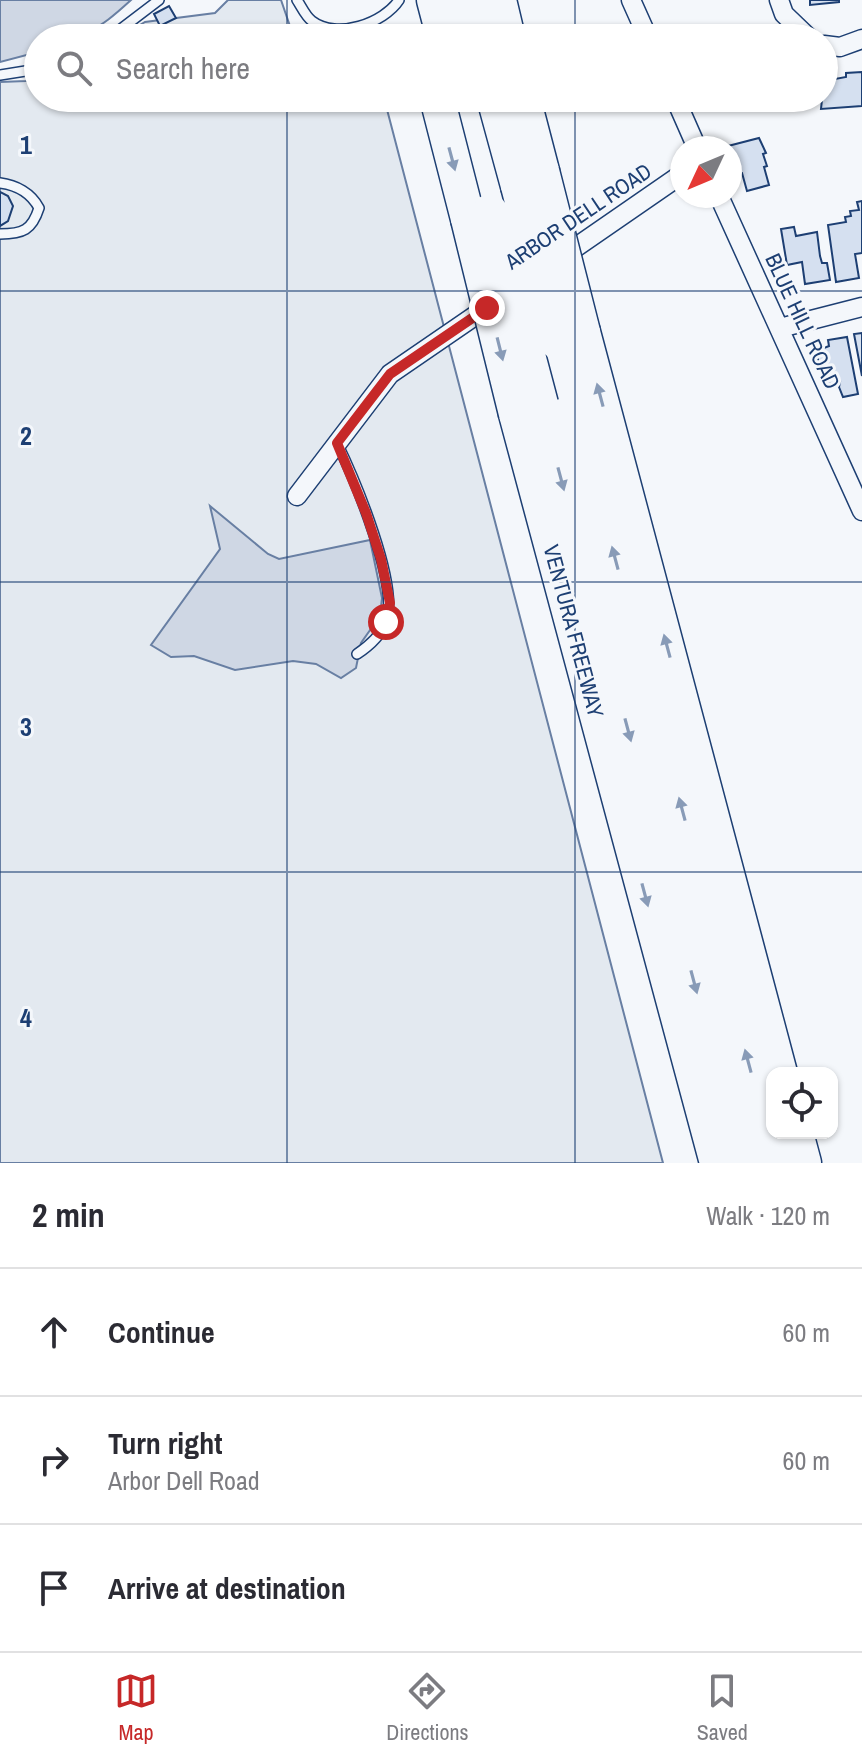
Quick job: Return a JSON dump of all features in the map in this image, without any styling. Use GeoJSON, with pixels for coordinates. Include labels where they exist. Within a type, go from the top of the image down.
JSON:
{"type":"FeatureCollection","features":[{"type":"Feature","properties":{"kind":"highway"},"geometry":{"type":"LineString","coordinates":[[411,0],[430,24]]}},
{"type":"Feature","properties":{"kind":"highway"},"geometry":{"type":"LineString","coordinates":[[468,0],[475,24]]}},
{"type":"Feature","properties":{"kind":"highway"},"geometry":{"type":"LineString","coordinates":[[499,0],[505,24]]}},
{"type":"Feature","properties":{"kind":"highway","name":"VENTURA FREEWAY"},"geometry":{"type":"LineString","coordinates":[[442,112],[479,215],[717,1163]]}},
{"type":"Feature","properties":{"kind":"highway"},"geometry":{"type":"LineString","coordinates":[[462,112],[479,215]]}},
{"type":"Feature","properties":{"kind":"highway"},"geometry":{"type":"LineString","coordinates":[[500,112],[530,178]]}},
{"type":"Feature","properties":{"kind":"highway"},"geometry":{"type":"LineString","coordinates":[[524,112],[530,178],[776,1163]]}},
{"type":"Feature","properties":{"kind":"highway"},"geometry":{"type":"LineString","coordinates":[[571,338],[778,1067]]}},
{"type":"Feature","properties":{"kind":"highway"},"geometry":{"type":"LineString","coordinates":[[528,409],[742,1163]]}},
{"type":"Feature","properties":{"kind":"highway"},"geometry":{"type":"LineString","coordinates":[[798,1139],[804,1163]]}},
{"type":"Feature","properties":{"kind":"street"},"geometry":{"type":"LineString","coordinates":[[631,0],[642,24]]}},
{"type":"Feature","properties":{"kind":"street"},"geometry":{"type":"LineString","coordinates":[[779,0],[784,14],[794,24]]}},
{"type":"Feature","properties":{"kind":"street"},"geometry":{"type":"LineString","coordinates":[[838,47],[862,39]]}},
{"type":"Feature","properties":{"kind":"street"},"geometry":{"type":"LineString","coordinates":[[681,112],[692,136]]}},
{"type":"Feature","properties":{"kind":"street","name":"ARBOR DELL ROAD"},"geometry":{"type":"LineString","coordinates":[[297,496],[390,374],[670,182]]}},
{"type":"Feature","properties":{"kind":"street","name":"BLUE HILL ROAD"},"geometry":{"type":"LineString","coordinates":[[725,208],[862,511]]}},
{"type":"Feature","properties":{"kind":"street"},"geometry":{"type":"LineString","coordinates":[[780,328],[862,307]]}},
{"type":"Feature","properties":{"kind":"lane"},"geometry":{"type":"LineString","coordinates":[[127,24],[159,0]]}},
{"type":"Feature","properties":{"kind":"lane"},"geometry":{"type":"LineString","coordinates":[[297,0],[312,22],[318,24]]}},
{"type":"Feature","properties":{"kind":"lane"},"geometry":{"type":"LineString","coordinates":[[366,24],[394,7],[399,0]]}},
{"type":"Feature","properties":{"kind":"lane"},"geometry":{"type":"LineString","coordinates":[[0,75],[24,71]]}},
{"type":"Feature","properties":{"kind":"lane"},"geometry":{"type":"LineString","coordinates":[[0,183],[22,190],[34,199],[39,208],[35,222],[25,231],[0,234]]}},
{"type":"Feature","properties":{"kind":"lane"},"geometry":{"type":"LineString","coordinates":[[337,443],[366,513],[381,559],[390,603],[386,622],[372,644],[357,654]]}},
{"type":"Feature","properties":{"kind":"shaded area"},"geometry":{"type":"Polygon","coordinates":[[[0,0],[131,0],[102,24],[24,24],[24,56],[0,62],[0,0]]]}},
{"type":"Feature","properties":{"kind":"shaded area"},"geometry":{"type":"Polygon","coordinates":[[[228,0],[281,0],[289,24],[142,24],[215,13],[228,0]]]}},
{"type":"Feature","properties":{"kind":"shaded area"},"geometry":{"type":"Polygon","coordinates":[[[24,81],[24,112],[388,112],[663,1163],[0,1163],[0,82],[24,81]]]}},
{"type":"Feature","properties":{"kind":"shaded area"},"geometry":{"type":"Polygon","coordinates":[[[210,506],[268,554],[279,559],[370,540],[382,598],[380,616],[361,643],[356,668],[341,678],[316,664],[293,661],[235,670],[194,656],[171,657],[151,645],[220,549],[210,506]]]}},
{"type":"Feature","properties":{"kind":"building"},"geometry":{"type":"Polygon","coordinates":[[[810,0],[839,0],[839,2],[810,5],[810,0]]]}},
{"type":"Feature","properties":{"kind":"building"},"geometry":{"type":"Polygon","coordinates":[[[169,6],[176,18],[159,24],[154,14],[169,6]]]}},
{"type":"Feature","properties":{"kind":"building"},"geometry":{"type":"Polygon","coordinates":[[[862,72],[862,106],[838,108],[838,78],[846,77],[846,73],[862,72]]]}},
{"type":"Feature","properties":{"kind":"building"},"geometry":{"type":"Polygon","coordinates":[[[759,138],[766,153],[763,154],[767,166],[764,167],[769,185],[747,191],[742,173],[742,142],[759,138]]]}},
{"type":"Feature","properties":{"kind":"building"},"geometry":{"type":"Polygon","coordinates":[[[0,192],[8,196],[13,206],[8,221],[0,226],[0,192]]]}},
{"type":"Feature","properties":{"kind":"building"},"geometry":{"type":"Polygon","coordinates":[[[862,201],[862,253],[855,254],[859,278],[836,282],[828,225],[846,222],[845,217],[851,216],[850,211],[859,210],[857,202],[862,201]]]}},
{"type":"Feature","properties":{"kind":"building"},"geometry":{"type":"Polygon","coordinates":[[[794,227],[796,236],[817,232],[820,256],[822,263],[827,263],[830,280],[805,284],[802,262],[787,265],[781,229],[794,227]]]}},
{"type":"Feature","properties":{"kind":"building"},"geometry":{"type":"Polygon","coordinates":[[[862,333],[862,376],[854,334],[862,333]]]}},
{"type":"Feature","properties":{"kind":"building"},"geometry":{"type":"Polygon","coordinates":[[[847,337],[858,394],[843,397],[840,382],[828,384],[816,351],[829,346],[828,340],[847,337]]]}},
{"type":"Feature","properties":{"kind":"route"},"geometry":{"type":"LineString","coordinates":[[386,622],[390,603],[381,559],[337,443],[390,374],[487,308]]}}]}
